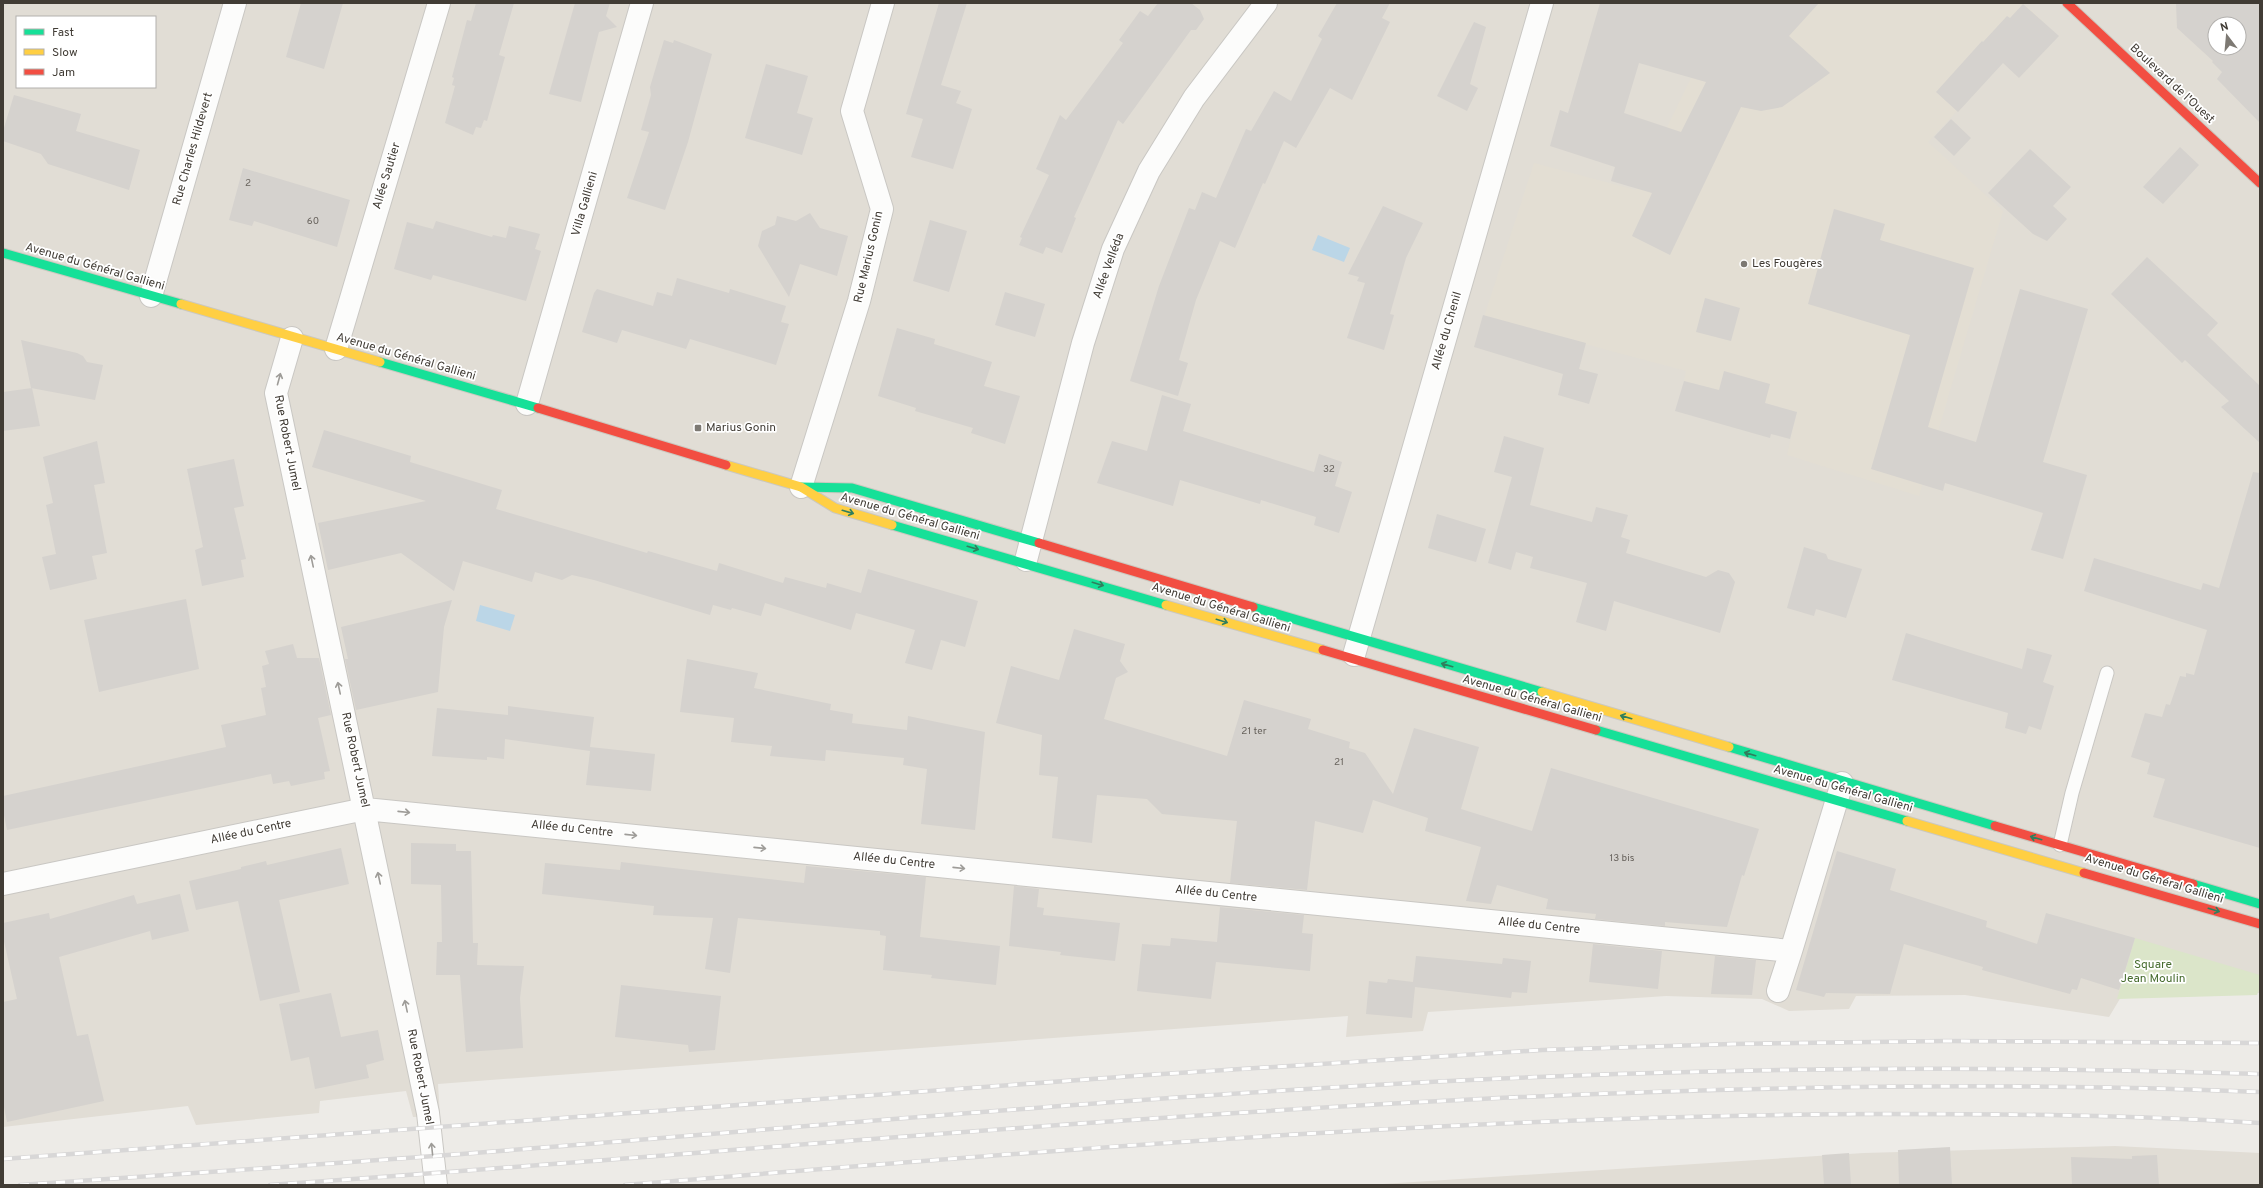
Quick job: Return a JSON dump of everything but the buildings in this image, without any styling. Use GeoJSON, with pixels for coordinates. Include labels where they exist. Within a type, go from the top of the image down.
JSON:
{"type":"FeatureCollection","features":[{"type":"Feature","properties":{"kind":"street","name":"Rue Charles Hildevert"},"geometry":{"type":"LineString","coordinates":[[151,296],[235,3]]}},
{"type":"Feature","properties":{"kind":"street","name":"Allée Sautier"},"geometry":{"type":"LineString","coordinates":[[336,349],[439,3]]}},
{"type":"Feature","properties":{"kind":"street","name":"Villa Gallieni"},"geometry":{"type":"LineString","coordinates":[[527,404],[642,3]]}},
{"type":"Feature","properties":{"kind":"street","name":"Rue Marius Gonin"},"geometry":{"type":"LineString","coordinates":[[801,487],[859,302],[882,209],[852,111],[883,3]]}},
{"type":"Feature","properties":{"kind":"street","name":"Allée Velléda"},"geometry":{"type":"LineString","coordinates":[[1025,563],[1083,343],[1113,249],[1149,171],[1190,105],[1266,3]]}},
{"type":"Feature","properties":{"kind":"street","name":"Allée du Chenil"},"geometry":{"type":"LineString","coordinates":[[1353,660],[1358,638],[1542,3]]}},
{"type":"Feature","properties":{"kind":"street","name":"Boulevard de l'Ouest"},"geometry":{"type":"LineString","coordinates":[[2067,3],[2260,183]]}},
{"type":"Feature","properties":{"kind":"street","name":"Avenue du Général Gallieni"},"geometry":{"type":"LineString","coordinates":[[3,253],[292,338],[336,349],[527,404],[801,487],[835,508],[1353,660],[1840,790],[2060,845],[2260,904]]}},
{"type":"Feature","properties":{"kind":"street","name":"Rue Robert Jumel"},"geometry":{"type":"LineString","coordinates":[[292,338],[276,394],[365,808],[428,1113],[436,1185]]}},
{"type":"Feature","properties":{"kind":"street","name":"Avenue du Général Gallieni"},"geometry":{"type":"LineString","coordinates":[[801,487],[852,488],[1358,638],[2260,924]]}},
{"type":"Feature","properties":{"kind":"street"},"geometry":{"type":"LineString","coordinates":[[1778,991],[1840,790]]}},
{"type":"Feature","properties":{"kind":"street","name":"Allée du Centre"},"geometry":{"type":"LineString","coordinates":[[3,884],[365,808],[1791,951]]}},
{"type":"Feature","properties":{"kind":"lane"},"geometry":{"type":"LineString","coordinates":[[2060,845],[2072,792],[2107,673]]}},
{"type":"Feature","properties":{"kind":"shaded area"},"geometry":{"type":"Polygon","coordinates":[[[3,3],[2260,3],[2260,993],[2121,997],[2109,1017],[1965,995],[1856,996],[1849,1009],[1789,1011],[1762,999],[1666,996],[1428,1012],[1423,1031],[1346,1037],[1348,1016],[438,1084],[440,1116],[413,1117],[406,1091],[320,1101],[319,1113],[196,1125],[188,1106],[3,1127],[3,3]]]}},
{"type":"Feature","properties":{"kind":"shaded area","name":"Les Fougères"},"geometry":{"type":"Polygon","coordinates":[[[1728,3],[2023,3],[2042,20],[1928,142],[2003,211],[1919,496],[1787,455],[1797,412],[1684,381],[1686,371],[1484,317],[1534,163],[1636,190],[1728,3]]]}},
{"type":"Feature","properties":{"kind":"shaded area"},"geometry":{"type":"Polygon","coordinates":[[[2115,1146],[2260,1153],[2260,1185],[1367,1185],[1864,1153],[2115,1146]]]}},
{"type":"Feature","properties":{"kind":"green space","name":"Square Jean Moulin"},"geometry":{"type":"Polygon","coordinates":[[[2135,938],[2260,975],[2260,987],[2257,995],[2117,999],[2135,938]]]}},
{"type":"Feature","properties":{"kind":"water"},"geometry":{"type":"Polygon","coordinates":[[[1318,235],[1350,248],[1344,262],[1312,250],[1318,235]]]}},
{"type":"Feature","properties":{"kind":"water"},"geometry":{"type":"Polygon","coordinates":[[[480,605],[515,615],[510,631],[476,621],[480,605]]]}},
{"type":"Feature","properties":{"kind":"railway"},"geometry":{"type":"LineString","coordinates":[[3,1159],[1147,1075],[1542,1050],[1732,1044],[1946,1041],[2260,1043]]}},
{"type":"Feature","properties":{"kind":"railway"},"geometry":{"type":"LineString","coordinates":[[20,1185],[448,1155],[1178,1097],[1471,1080],[1617,1074],[1859,1069],[2019,1069],[2260,1074]]}},
{"type":"Feature","properties":{"kind":"railway"},"geometry":{"type":"LineString","coordinates":[[270,1185],[1016,1128],[1264,1111],[1513,1097],[1762,1089],[2011,1086],[2260,1092]]}},
{"type":"Feature","properties":{"kind":"railway"},"geometry":{"type":"LineString","coordinates":[[625,1185],[1253,1137],[1567,1121],[1725,1116],[1929,1114],[2118,1117],[2260,1123]]}},
{"type":"Feature","properties":{"kind":"traffic: fast"},"geometry":{"type":"LineString","coordinates":[[3,253],[181,304]]}},
{"type":"Feature","properties":{"kind":"traffic: fast"},"geometry":{"type":"LineString","coordinates":[[380,362],[538,408]]}},
{"type":"Feature","properties":{"kind":"traffic: fast"},"geometry":{"type":"LineString","coordinates":[[801,487],[852,488],[1039,543]]}},
{"type":"Feature","properties":{"kind":"traffic: fast"},"geometry":{"type":"LineString","coordinates":[[892,525],[1166,605]]}},
{"type":"Feature","properties":{"kind":"traffic: fast"},"geometry":{"type":"LineString","coordinates":[[1253,607],[1542,692]]}},
{"type":"Feature","properties":{"kind":"traffic: fast"},"geometry":{"type":"LineString","coordinates":[[1596,730],[1907,821]]}},
{"type":"Feature","properties":{"kind":"traffic: fast"},"geometry":{"type":"LineString","coordinates":[[1729,747],[1995,826]]}},
{"type":"Feature","properties":{"kind":"traffic: fast"},"geometry":{"type":"LineString","coordinates":[[2193,884],[2260,904]]}},
{"type":"Feature","properties":{"kind":"traffic: slow"},"geometry":{"type":"LineString","coordinates":[[181,304],[380,362]]}},
{"type":"Feature","properties":{"kind":"traffic: slow"},"geometry":{"type":"LineString","coordinates":[[726,465],[801,487],[835,508],[892,525]]}},
{"type":"Feature","properties":{"kind":"traffic: slow"},"geometry":{"type":"LineString","coordinates":[[1166,605],[1323,650]]}},
{"type":"Feature","properties":{"kind":"traffic: slow"},"geometry":{"type":"LineString","coordinates":[[1542,692],[1729,747]]}},
{"type":"Feature","properties":{"kind":"traffic: slow"},"geometry":{"type":"LineString","coordinates":[[1907,821],[2084,873]]}},
{"type":"Feature","properties":{"kind":"traffic: jam"},"geometry":{"type":"LineString","coordinates":[[2067,3],[2260,183]]}},
{"type":"Feature","properties":{"kind":"traffic: jam"},"geometry":{"type":"LineString","coordinates":[[538,408],[726,465]]}},
{"type":"Feature","properties":{"kind":"traffic: jam"},"geometry":{"type":"LineString","coordinates":[[1039,543],[1253,607]]}},
{"type":"Feature","properties":{"kind":"traffic: jam"},"geometry":{"type":"LineString","coordinates":[[1323,650],[1596,730]]}},
{"type":"Feature","properties":{"kind":"traffic: jam"},"geometry":{"type":"LineString","coordinates":[[1995,826],[2193,884]]}},
{"type":"Feature","properties":{"kind":"traffic: jam"},"geometry":{"type":"LineString","coordinates":[[2084,873],[2260,924]]}},
{"type":"Feature","properties":{"kind":"place","name":"Les Fougères"},"geometry":{"type":"Point","coordinates":[1744,264]}},
{"type":"Feature","properties":{"kind":"place","name":"Marius Gonin"},"geometry":{"type":"Point","coordinates":[698,428]}}]}
